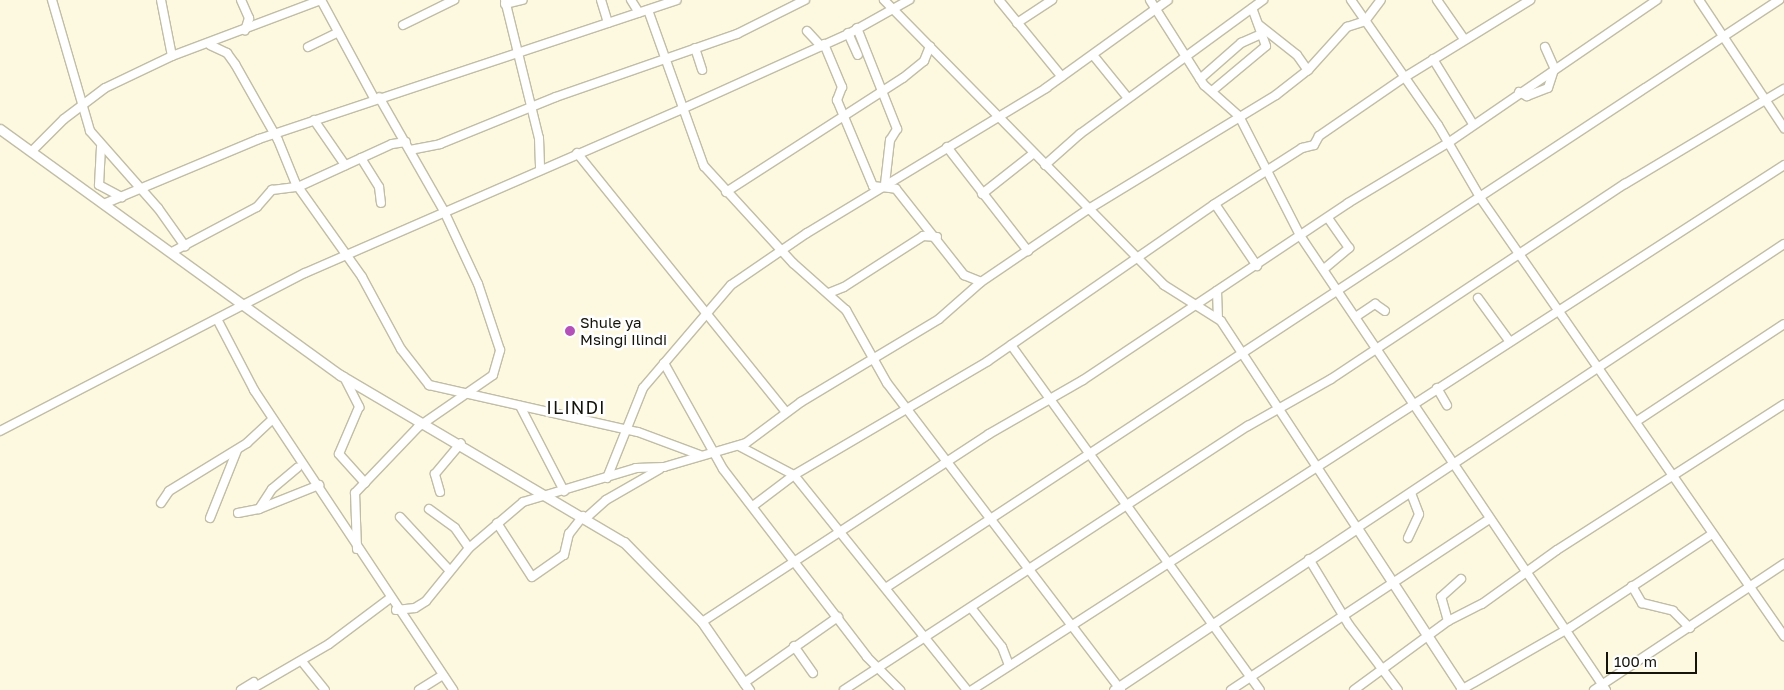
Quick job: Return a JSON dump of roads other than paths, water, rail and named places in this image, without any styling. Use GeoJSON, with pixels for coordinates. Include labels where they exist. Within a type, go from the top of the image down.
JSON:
{"type":"FeatureCollection","features":[{"type":"Feature","properties":{"kind":"street"},"geometry":{"type":"LineString","coordinates":[[54,0],[84,103],[87,124],[101,147],[141,188],[185,246]]}},
{"type":"Feature","properties":{"kind":"street"},"geometry":{"type":"LineString","coordinates":[[161,0],[172,56]]}},
{"type":"Feature","properties":{"kind":"street"},"geometry":{"type":"LineString","coordinates":[[241,0],[249,18],[245,30]]}},
{"type":"Feature","properties":{"kind":"street"},"geometry":{"type":"LineString","coordinates":[[32,150],[84,103],[172,56],[210,45],[321,0],[337,33],[408,146],[444,211],[478,284],[500,350],[496,372],[425,423],[365,483],[352,500],[357,548]]}},
{"type":"Feature","properties":{"kind":"street"},"geometry":{"type":"LineString","coordinates":[[403,25],[454,0]]}},
{"type":"Feature","properties":{"kind":"street"},"geometry":{"type":"LineString","coordinates":[[523,0],[505,2],[540,146],[540,170]]}},
{"type":"Feature","properties":{"kind":"street"},"geometry":{"type":"LineString","coordinates":[[601,0],[608,23]]}},
{"type":"Feature","properties":{"kind":"street"},"geometry":{"type":"LineString","coordinates":[[630,0],[639,12]]}},
{"type":"Feature","properties":{"kind":"street"},"geometry":{"type":"LineString","coordinates":[[106,203],[314,120],[516,50],[608,23],[676,0]]}},
{"type":"Feature","properties":{"kind":"street"},"geometry":{"type":"LineString","coordinates":[[172,252],[257,207],[272,190],[298,187],[362,158],[408,146],[440,144],[664,58],[759,25],[805,0]]}},
{"type":"Feature","properties":{"kind":"street"},"geometry":{"type":"LineString","coordinates":[[884,0],[999,115],[1087,210],[1136,257],[1193,305],[1218,318],[1279,408],[1462,690],[1565,630],[1712,534]]}},
{"type":"Feature","properties":{"kind":"street"},"geometry":{"type":"LineString","coordinates":[[0,431],[347,254],[822,45],[909,0]]}},
{"type":"Feature","properties":{"kind":"street"},"geometry":{"type":"LineString","coordinates":[[999,0],[1062,77]]}},
{"type":"Feature","properties":{"kind":"street"},"geometry":{"type":"LineString","coordinates":[[1017,23],[1052,0]]}},
{"type":"Feature","properties":{"kind":"street"},"geometry":{"type":"LineString","coordinates":[[1150,0],[1154,11],[1200,80],[1239,116],[1264,173],[1301,237],[1357,316],[1412,404],[1604,687]]}},
{"type":"Feature","properties":{"kind":"street"},"geometry":{"type":"LineString","coordinates":[[607,478],[625,429],[644,388],[734,282],[885,184],[1062,77],[1168,0]]}},
{"type":"Feature","properties":{"kind":"street"},"geometry":{"type":"LineString","coordinates":[[1045,165],[1128,98],[1263,0]]}},
{"type":"Feature","properties":{"kind":"street"},"geometry":{"type":"LineString","coordinates":[[1351,0],[1405,77],[1481,199],[1521,254],[1597,368],[1637,421],[1712,534],[1784,636]]}},
{"type":"Feature","properties":{"kind":"street"},"geometry":{"type":"LineString","coordinates":[[497,523],[532,577],[564,555],[569,534],[585,517],[624,488],[664,467],[712,451],[739,446],[786,412],[870,358],[939,319],[981,282],[1087,210],[1308,71],[1347,27],[1365,21],[1381,0]]}},
{"type":"Feature","properties":{"kind":"street"},"geometry":{"type":"LineString","coordinates":[[1437,0],[1464,39]]}},
{"type":"Feature","properties":{"kind":"street"},"geometry":{"type":"LineString","coordinates":[[752,506],[794,475],[907,409],[1011,344],[1215,204],[1264,173],[1314,145],[1319,136],[1405,77],[1530,0]]}},
{"type":"Feature","properties":{"kind":"street"},"geometry":{"type":"LineString","coordinates":[[702,622],[791,560],[949,463],[1193,305],[1257,266],[1328,218],[1448,144],[1519,92],[1657,0]]}},
{"type":"Feature","properties":{"kind":"street"},"geometry":{"type":"LineString","coordinates":[[1699,0],[1727,37],[1784,128]]}},
{"type":"Feature","properties":{"kind":"street"},"geometry":{"type":"LineString","coordinates":[[886,587],[1481,199],[1727,37],[1779,0]]}},
{"type":"Feature","properties":{"kind":"street"},"geometry":{"type":"LineString","coordinates":[[1212,91],[1266,46],[1259,35],[1258,25],[1252,8]]}},
{"type":"Feature","properties":{"kind":"street"},"geometry":{"type":"LineString","coordinates":[[648,10],[704,166],[781,251],[829,292],[849,314],[870,358],[1118,689],[1213,623],[1784,244]]}},
{"type":"Feature","properties":{"kind":"street"},"geometry":{"type":"LineString","coordinates":[[1258,25],[1297,55],[1308,71]]}},
{"type":"Feature","properties":{"kind":"street"},"geometry":{"type":"LineString","coordinates":[[858,28],[897,129],[890,140],[885,184]]}},
{"type":"Feature","properties":{"kind":"street"},"geometry":{"type":"LineString","coordinates":[[807,31],[822,45],[842,87],[837,100],[846,116],[873,186],[885,184],[896,189],[936,236],[964,275],[981,282]]}},
{"type":"Feature","properties":{"kind":"street"},"geometry":{"type":"LineString","coordinates":[[308,47],[337,33]]}},
{"type":"Feature","properties":{"kind":"street"},"geometry":{"type":"LineString","coordinates":[[848,33],[858,55]]}},
{"type":"Feature","properties":{"kind":"street"},"geometry":{"type":"LineString","coordinates":[[227,53],[234,35]]}},
{"type":"Feature","properties":{"kind":"street"},"geometry":{"type":"LineString","coordinates":[[1200,80],[1241,43],[1259,35]]}},
{"type":"Feature","properties":{"kind":"street"},"geometry":{"type":"LineString","coordinates":[[210,45],[227,53],[275,134],[298,187],[347,254],[401,349],[427,383],[625,429],[700,455]]}},
{"type":"Feature","properties":{"kind":"street"},"geometry":{"type":"LineString","coordinates":[[726,192],[884,92],[924,62],[930,46]]}},
{"type":"Feature","properties":{"kind":"street"},"geometry":{"type":"LineString","coordinates":[[1519,92],[1527,96],[1548,88],[1554,69],[1545,47]]}},
{"type":"Feature","properties":{"kind":"street"},"geometry":{"type":"LineString","coordinates":[[695,48],[702,70]]}},
{"type":"Feature","properties":{"kind":"street"},"geometry":{"type":"LineString","coordinates":[[1093,55],[1128,98]]}},
{"type":"Feature","properties":{"kind":"street"},"geometry":{"type":"LineString","coordinates":[[1433,59],[1473,124]]}},
{"type":"Feature","properties":{"kind":"street"},"geometry":{"type":"LineString","coordinates":[[844,690],[878,665],[972,609],[1128,504],[1765,99],[1784,89]]}},
{"type":"Feature","properties":{"kind":"street"},"geometry":{"type":"LineString","coordinates":[[314,120],[345,165]]}},
{"type":"Feature","properties":{"kind":"street"},"geometry":{"type":"LineString","coordinates":[[0,129],[106,203],[244,307],[344,377],[462,443],[542,493],[585,517],[639,555],[702,622],[746,686],[794,646],[838,617]]}},
{"type":"Feature","properties":{"kind":"street"},"geometry":{"type":"LineString","coordinates":[[101,147],[99,185],[124,197]]}},
{"type":"Feature","properties":{"kind":"street"},"geometry":{"type":"LineString","coordinates":[[947,147],[1028,251]]}},
{"type":"Feature","properties":{"kind":"street"},"geometry":{"type":"LineString","coordinates":[[577,153],[786,412]]}},
{"type":"Feature","properties":{"kind":"street"},"geometry":{"type":"LineString","coordinates":[[982,194],[1034,153]]}},
{"type":"Feature","properties":{"kind":"street"},"geometry":{"type":"LineString","coordinates":[[362,158],[379,187],[381,203]]}},
{"type":"Feature","properties":{"kind":"street"},"geometry":{"type":"LineString","coordinates":[[972,690],[1784,165]]}},
{"type":"Feature","properties":{"kind":"street"},"geometry":{"type":"LineString","coordinates":[[1215,204],[1257,266]]}},
{"type":"Feature","properties":{"kind":"street"},"geometry":{"type":"LineString","coordinates":[[1324,270],[1349,248],[1328,218]]}},
{"type":"Feature","properties":{"kind":"street"},"geometry":{"type":"LineString","coordinates":[[829,292],[844,287],[923,236],[936,236]]}},
{"type":"Feature","properties":{"kind":"street"},"geometry":{"type":"LineString","coordinates":[[1217,291],[1218,318]]}},
{"type":"Feature","properties":{"kind":"street"},"geometry":{"type":"LineString","coordinates":[[1478,298],[1510,342]]}},
{"type":"Feature","properties":{"kind":"street"},"geometry":{"type":"LineString","coordinates":[[1357,316],[1375,304],[1385,311]]}},
{"type":"Feature","properties":{"kind":"street"},"geometry":{"type":"LineString","coordinates":[[218,321],[273,419],[319,485],[419,644],[440,664],[453,690]]}},
{"type":"Feature","properties":{"kind":"street"},"geometry":{"type":"LineString","coordinates":[[1637,421],[1784,324]]}},
{"type":"Feature","properties":{"kind":"street"},"geometry":{"type":"LineString","coordinates":[[1011,344],[1092,451],[1260,690]]}},
{"type":"Feature","properties":{"kind":"street"},"geometry":{"type":"LineString","coordinates":[[664,363],[712,451],[791,560],[900,690]]}},
{"type":"Feature","properties":{"kind":"street"},"geometry":{"type":"LineString","coordinates":[[344,377],[359,407],[338,454],[365,483]]}},
{"type":"Feature","properties":{"kind":"street"},"geometry":{"type":"LineString","coordinates":[[1437,388],[1448,405]]}},
{"type":"Feature","properties":{"kind":"street"},"geometry":{"type":"LineString","coordinates":[[1354,690],[1448,622],[1675,478],[1706,452],[1784,404]]}},
{"type":"Feature","properties":{"kind":"street"},"geometry":{"type":"LineString","coordinates":[[520,406],[564,491]]}},
{"type":"Feature","properties":{"kind":"street"},"geometry":{"type":"LineString","coordinates":[[161,503],[169,491],[237,450],[273,419]]}},
{"type":"Feature","properties":{"kind":"street"},"geometry":{"type":"LineString","coordinates":[[440,492],[435,474],[462,443]]}},
{"type":"Feature","properties":{"kind":"street"},"geometry":{"type":"LineString","coordinates":[[739,446],[794,475],[841,530],[967,690]]}},
{"type":"Feature","properties":{"kind":"street"},"geometry":{"type":"LineString","coordinates":[[210,518],[237,450]]}},
{"type":"Feature","properties":{"kind":"street"},"geometry":{"type":"LineString","coordinates":[[396,610],[422,604],[469,548],[497,523],[542,493],[564,491],[636,468],[664,467]]}},
{"type":"Feature","properties":{"kind":"street"},"geometry":{"type":"LineString","coordinates":[[259,509],[272,489],[297,468]]}},
{"type":"Feature","properties":{"kind":"street"},"geometry":{"type":"LineString","coordinates":[[238,513],[259,509],[319,485]]}},
{"type":"Feature","properties":{"kind":"street"},"geometry":{"type":"LineString","coordinates":[[1408,538],[1419,514],[1411,493]]}},
{"type":"Feature","properties":{"kind":"street"},"geometry":{"type":"LineString","coordinates":[[429,509],[455,528],[469,548]]}},
{"type":"Feature","properties":{"kind":"street"},"geometry":{"type":"LineString","coordinates":[[400,517],[449,570]]}},
{"type":"Feature","properties":{"kind":"street"},"geometry":{"type":"LineString","coordinates":[[1231,690],[1346,618],[1392,584],[1489,519]]}},
{"type":"Feature","properties":{"kind":"street"},"geometry":{"type":"LineString","coordinates":[[1309,560],[1346,618],[1384,668],[1398,690]]}},
{"type":"Feature","properties":{"kind":"street"},"geometry":{"type":"LineString","coordinates":[[1594,690],[1604,687],[1784,564]]}},
{"type":"Feature","properties":{"kind":"street"},"geometry":{"type":"LineString","coordinates":[[1448,622],[1441,597],[1461,580]]}},
{"type":"Feature","properties":{"kind":"street"},"geometry":{"type":"LineString","coordinates":[[1632,586],[1642,603],[1673,611],[1690,628]]}},
{"type":"Feature","properties":{"kind":"street"},"geometry":{"type":"LineString","coordinates":[[250,690],[304,661],[389,599]]}},
{"type":"Feature","properties":{"kind":"street"},"geometry":{"type":"LineString","coordinates":[[972,609],[1002,647],[1010,665]]}},
{"type":"Feature","properties":{"kind":"street"},"geometry":{"type":"LineString","coordinates":[[794,646],[814,674]]}},
{"type":"Feature","properties":{"kind":"street"},"geometry":{"type":"LineString","coordinates":[[241,690],[304,661]]}},
{"type":"Feature","properties":{"kind":"street"},"geometry":{"type":"LineString","coordinates":[[304,661],[325,690]]}},
{"type":"Feature","properties":{"kind":"street"},"geometry":{"type":"LineString","coordinates":[[419,690],[441,676]]}},
{"type":"Feature","properties":{"kind":"place","name":"Shule ya Msingi Ilindi"},"geometry":{"type":"Point","coordinates":[570,331]}},
{"type":"Feature","properties":{"kind":"district","name":"ILINDI"},"geometry":{"type":"Point","coordinates":[576,407]}}]}
